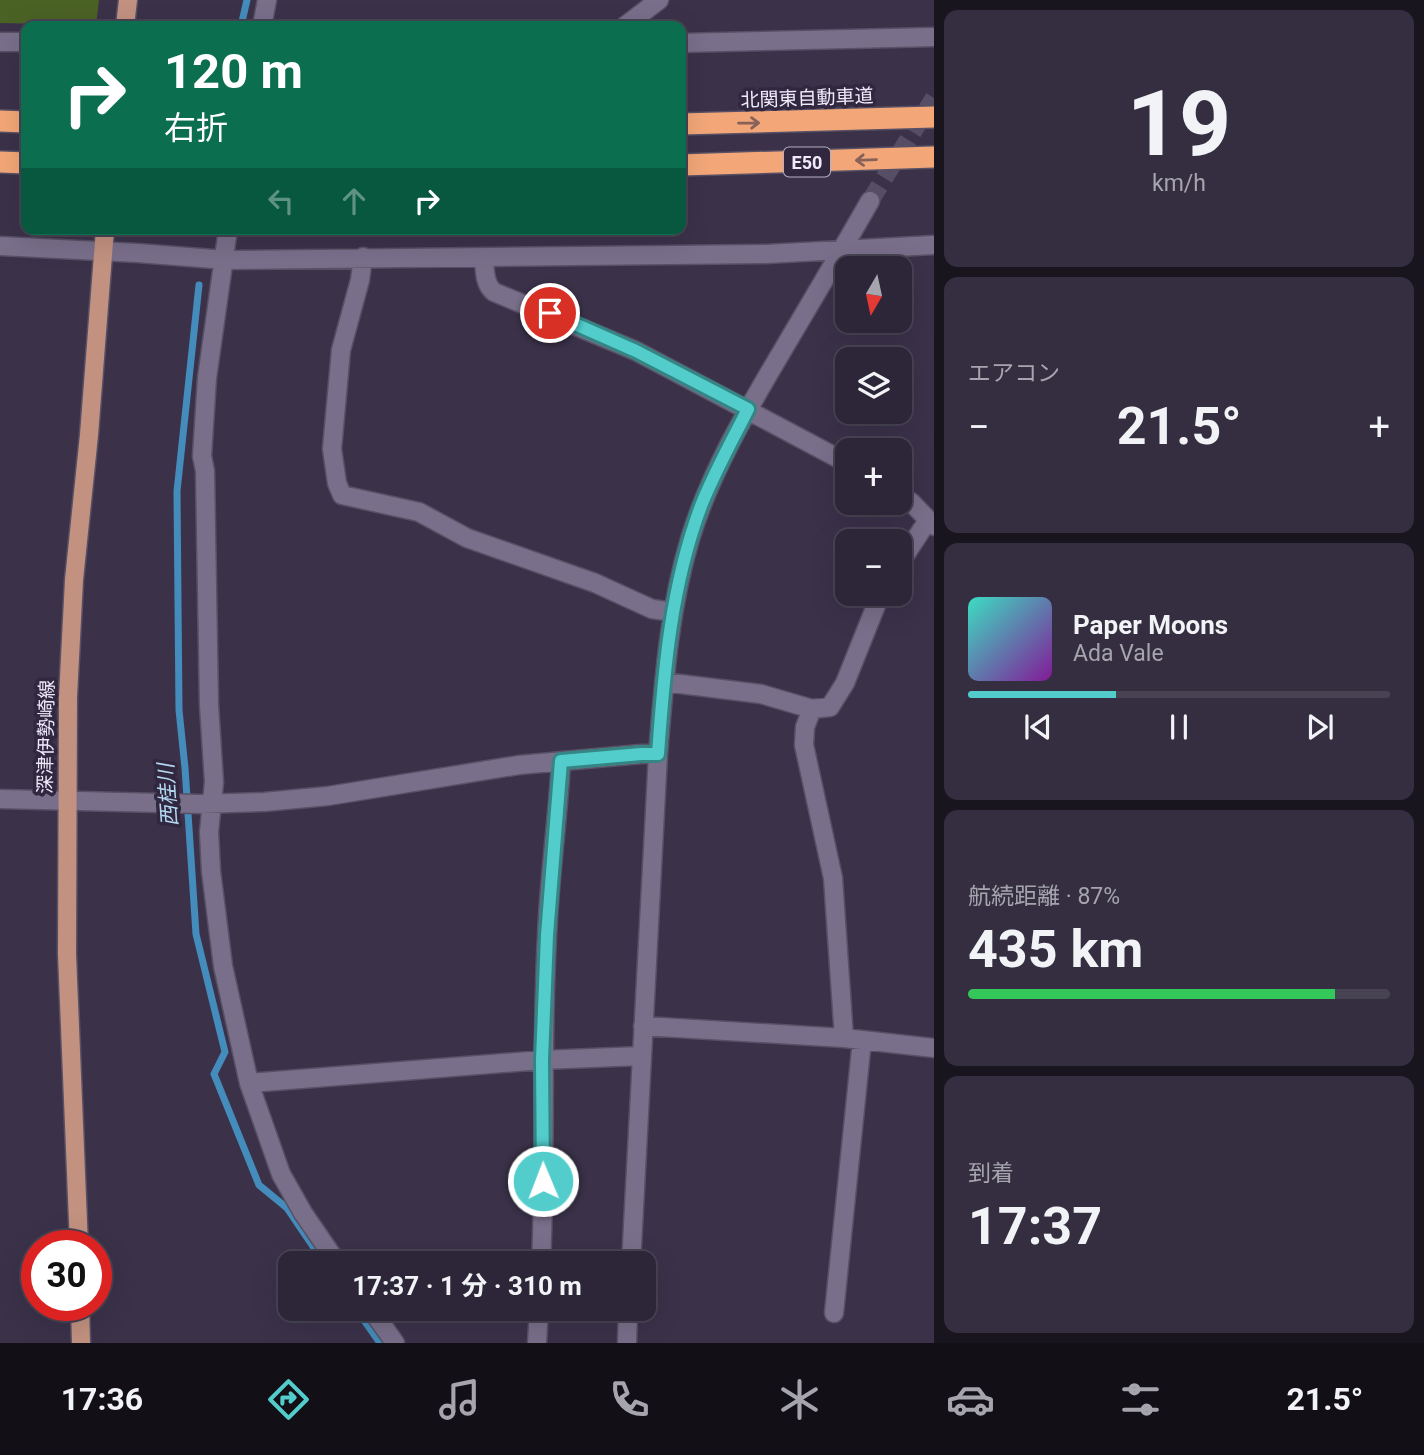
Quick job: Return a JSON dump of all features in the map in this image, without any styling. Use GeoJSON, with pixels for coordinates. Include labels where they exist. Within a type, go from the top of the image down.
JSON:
{"type":"FeatureCollection","features":[{"type":"Feature","properties":{"kind":"highway","name":"北関東自動車道"},"geometry":{"type":"LineString","coordinates":[[686,124],[934,117]]}},
{"type":"Feature","properties":{"kind":"highway"},"geometry":{"type":"LineString","coordinates":[[0,121],[21,122]]}},
{"type":"Feature","properties":{"kind":"highway","name":"E50"},"geometry":{"type":"LineString","coordinates":[[686,165],[934,157]]}},
{"type":"Feature","properties":{"kind":"highway"},"geometry":{"type":"LineString","coordinates":[[0,162],[21,163]]}},
{"type":"Feature","properties":{"kind":"main road"},"geometry":{"type":"LineString","coordinates":[[126,21],[128,0]]}},
{"type":"Feature","properties":{"kind":"main road","name":"深津伊勢崎線"},"geometry":{"type":"LineString","coordinates":[[78,1230],[67,954],[66,802],[71,624],[104,235]]}},
{"type":"Feature","properties":{"kind":"main road"},"geometry":{"type":"LineString","coordinates":[[80,1321],[81,1343]]}},
{"type":"Feature","properties":{"kind":"street"},"geometry":{"type":"LineString","coordinates":[[262,21],[267,0]]}},
{"type":"Feature","properties":{"kind":"street"},"geometry":{"type":"LineString","coordinates":[[632,21],[659,0]]}},
{"type":"Feature","properties":{"kind":"street"},"geometry":{"type":"LineString","coordinates":[[686,43],[934,37]]}},
{"type":"Feature","properties":{"kind":"street"},"geometry":{"type":"LineString","coordinates":[[0,42],[21,42]]}},
{"type":"Feature","properties":{"kind":"street"},"geometry":{"type":"LineString","coordinates":[[632,1251],[658,754],[673,612],[687,551],[713,477],[748,409],[870,201]]}},
{"type":"Feature","properties":{"kind":"street"},"geometry":{"type":"LineString","coordinates":[[228,235],[207,378],[202,456],[205,471],[209,705],[214,782],[206,804],[210,858],[223,966],[249,1083],[281,1174],[329,1251]]}},
{"type":"Feature","properties":{"kind":"street"},"geometry":{"type":"LineString","coordinates":[[0,247],[226,260],[766,254],[934,245]]}},
{"type":"Feature","properties":{"kind":"street"},"geometry":{"type":"LineString","coordinates":[[363,257],[360,280],[341,350],[332,449],[337,483],[342,495],[419,512],[467,538],[595,583],[652,608],[673,612]]}},
{"type":"Feature","properties":{"kind":"street"},"geometry":{"type":"LineString","coordinates":[[484,258],[486,280],[494,292],[636,351],[835,456]]}},
{"type":"Feature","properties":{"kind":"street"},"geometry":{"type":"LineString","coordinates":[[912,502],[931,523],[912,548]]}},
{"type":"Feature","properties":{"kind":"street"},"geometry":{"type":"LineString","coordinates":[[664,682],[761,694],[812,709],[830,707],[837,699],[876,606]]}},
{"type":"Feature","properties":{"kind":"street"},"geometry":{"type":"LineString","coordinates":[[812,709],[805,727],[804,745],[833,878],[853,1039],[834,1313]]}},
{"type":"Feature","properties":{"kind":"street"},"geometry":{"type":"LineString","coordinates":[[0,799],[206,804],[328,796],[471,772],[561,761],[658,754]]}},
{"type":"Feature","properties":{"kind":"street"},"geometry":{"type":"LineString","coordinates":[[542,1251],[544,1206],[542,1060],[547,935],[561,761]]}},
{"type":"Feature","properties":{"kind":"street"},"geometry":{"type":"LineString","coordinates":[[643,1026],[853,1039],[934,1048]]}},
{"type":"Feature","properties":{"kind":"street"},"geometry":{"type":"LineString","coordinates":[[249,1083],[542,1060],[641,1056]]}},
{"type":"Feature","properties":{"kind":"street"},"geometry":{"type":"LineString","coordinates":[[379,1321],[395,1343]]}},
{"type":"Feature","properties":{"kind":"street"},"geometry":{"type":"LineString","coordinates":[[537,1343],[538,1321]]}},
{"type":"Feature","properties":{"kind":"street"},"geometry":{"type":"LineString","coordinates":[[626,1343],[627,1321]]}},
{"type":"Feature","properties":{"kind":"green space"},"geometry":{"type":"Polygon","coordinates":[[[0,0],[99,0],[96,21],[0,23],[0,0]]]}},
{"type":"Feature","properties":{"kind":"waterway","name":"西桂川"},"geometry":{"type":"LineString","coordinates":[[242,21],[247,0]]}},
{"type":"Feature","properties":{"kind":"waterway","name":"西桂川"},"geometry":{"type":"LineString","coordinates":[[199,285],[177,491],[179,710],[196,934],[225,1052],[214,1074],[259,1185],[287,1208],[316,1251]]}},
{"type":"Feature","properties":{"kind":"waterway","name":"西桂川"},"geometry":{"type":"LineString","coordinates":[[364,1321],[380,1343]]}},
{"type":"Feature","properties":{"kind":"tunnel"},"geometry":{"type":"LineString","coordinates":[[870,201],[934,98]]}},
{"type":"Feature","properties":{"kind":"route"},"geometry":{"type":"LineString","coordinates":[[543,1181],[542,1060],[547,935],[561,761],[658,754],[664,682],[680,575],[690,538],[713,477],[748,409],[636,351],[550,313]]}}]}
